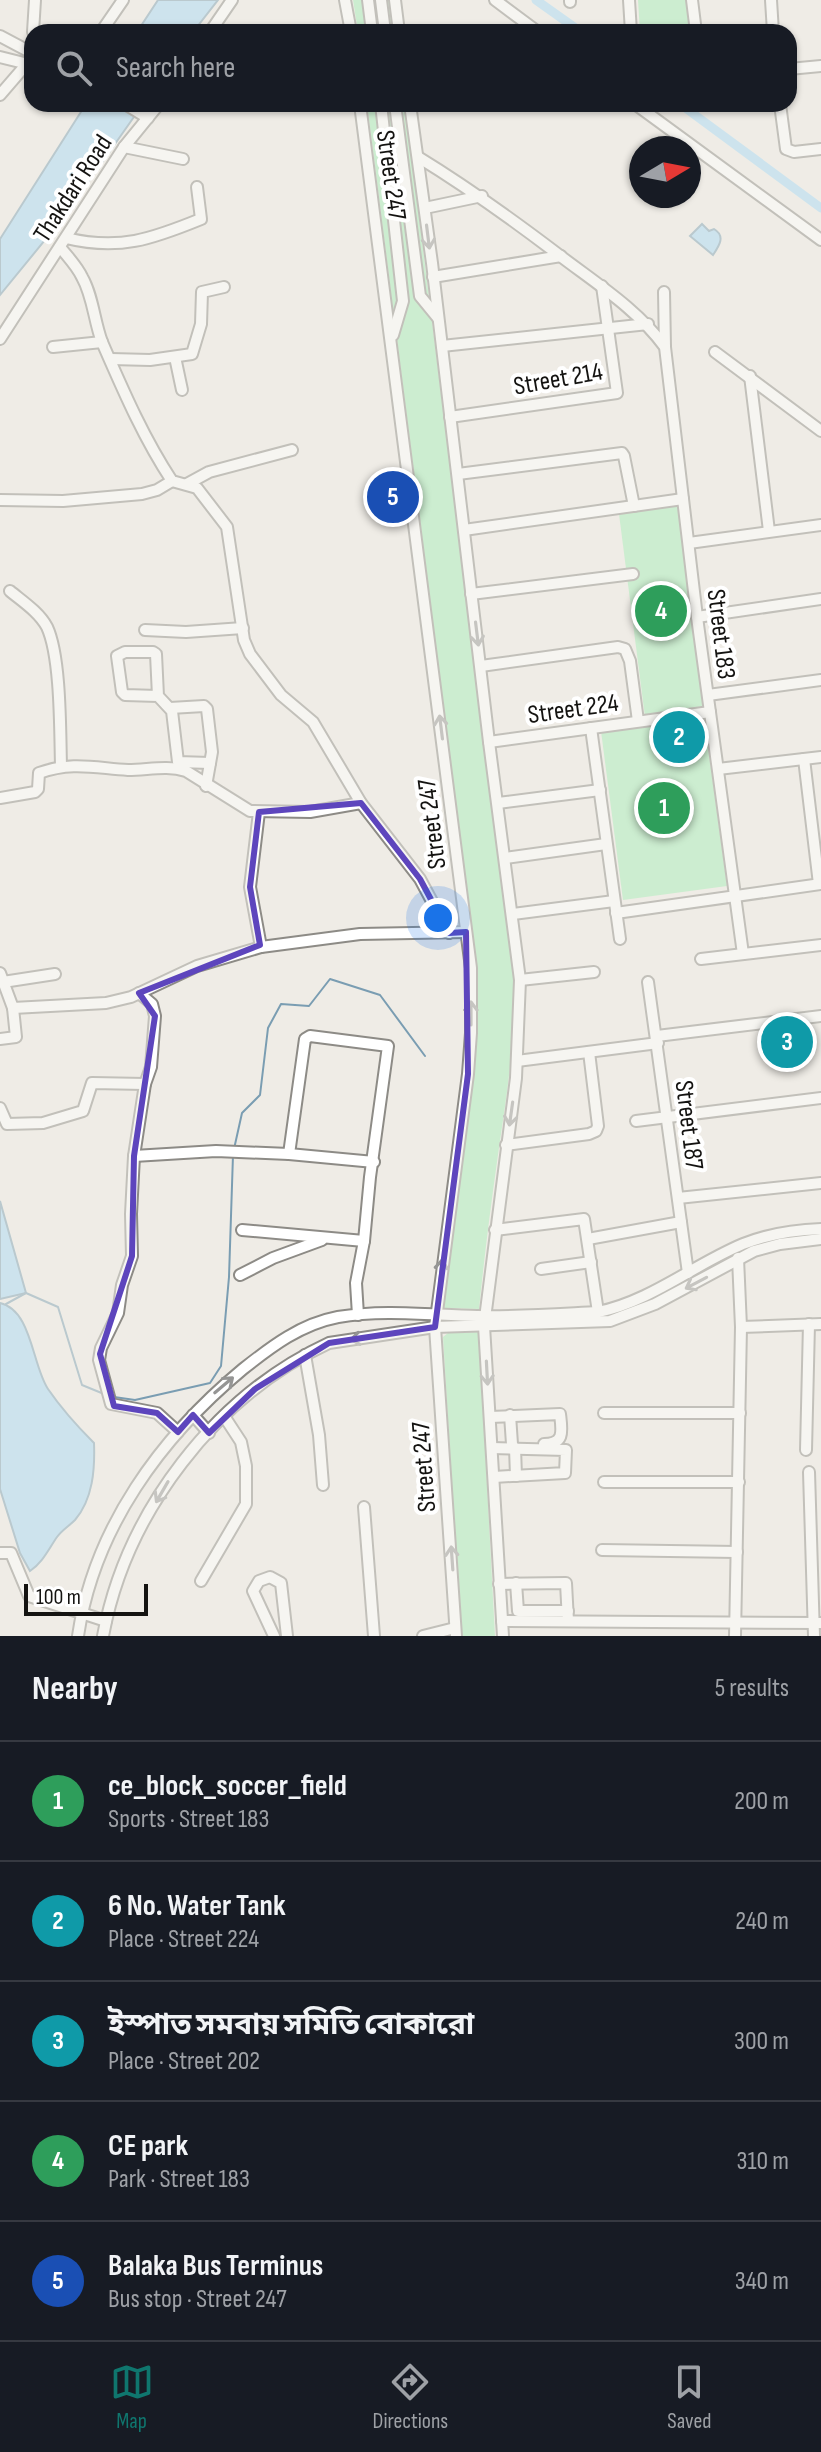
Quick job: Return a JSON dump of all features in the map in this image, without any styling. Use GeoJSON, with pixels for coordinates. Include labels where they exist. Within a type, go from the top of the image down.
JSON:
{"type":"FeatureCollection","features":[{"type":"Feature","properties":{"kind":"street"},"geometry":{"type":"LineString","coordinates":[[34,24],[35,0]]}},
{"type":"Feature","properties":{"kind":"street"},"geometry":{"type":"LineString","coordinates":[[106,24],[123,0]]}},
{"type":"Feature","properties":{"kind":"street"},"geometry":{"type":"LineString","coordinates":[[216,24],[232,0]]}},
{"type":"Feature","properties":{"kind":"street"},"geometry":{"type":"LineString","coordinates":[[345,0],[350,24]]}},
{"type":"Feature","properties":{"kind":"street"},"geometry":{"type":"LineString","coordinates":[[368,0],[371,24]]}},
{"type":"Feature","properties":{"kind":"street"},"geometry":{"type":"LineString","coordinates":[[381,0],[384,24]]}},
{"type":"Feature","properties":{"kind":"street"},"geometry":{"type":"LineString","coordinates":[[395,0],[398,24]]}},
{"type":"Feature","properties":{"kind":"street"},"geometry":{"type":"LineString","coordinates":[[495,0],[527,24]]}},
{"type":"Feature","properties":{"kind":"street"},"geometry":{"type":"LineString","coordinates":[[629,0],[630,24]]}},
{"type":"Feature","properties":{"kind":"street"},"geometry":{"type":"LineString","coordinates":[[692,0],[695,24]]}},
{"type":"Feature","properties":{"kind":"street"},"geometry":{"type":"LineString","coordinates":[[771,0],[772,24]]}},
{"type":"Feature","properties":{"kind":"street"},"geometry":{"type":"LineString","coordinates":[[0,36],[24,53]]}},
{"type":"Feature","properties":{"kind":"street"},"geometry":{"type":"LineString","coordinates":[[0,57],[24,58]]}},
{"type":"Feature","properties":{"kind":"street"},"geometry":{"type":"LineString","coordinates":[[0,95],[24,66]]}},
{"type":"Feature","properties":{"kind":"street"},"geometry":{"type":"LineString","coordinates":[[797,68],[821,66]]}},
{"type":"Feature","properties":{"kind":"street"},"geometry":{"type":"LineString","coordinates":[[137,112],[143,116]]}},
{"type":"Feature","properties":{"kind":"street","name":"Thakdari Road"},"geometry":{"type":"LineString","coordinates":[[0,339],[148,112]]}},
{"type":"Feature","properties":{"kind":"street","name":"Street 247"},"geometry":{"type":"LineString","coordinates":[[361,112],[471,968],[471,1033],[436,1321],[455,1632]]}},
{"type":"Feature","properties":{"kind":"street"},"geometry":{"type":"LineString","coordinates":[[382,112],[403,301],[392,340]]}},
{"type":"Feature","properties":{"kind":"street"},"geometry":{"type":"LineString","coordinates":[[396,112],[420,296],[439,318]]}},
{"type":"Feature","properties":{"kind":"street","name":"Street 247"},"geometry":{"type":"LineString","coordinates":[[411,112],[520,980],[517,1061],[485,1321],[503,1636]]}},
{"type":"Feature","properties":{"kind":"street"},"geometry":{"type":"LineString","coordinates":[[646,112],[821,240]]}},
{"type":"Feature","properties":{"kind":"street"},"geometry":{"type":"LineString","coordinates":[[781,112],[786,149],[794,152],[821,149]]}},
{"type":"Feature","properties":{"kind":"street"},"geometry":{"type":"LineString","coordinates":[[124,147],[183,159]]}},
{"type":"Feature","properties":{"kind":"street","name":"Street 183"},"geometry":{"type":"LineString","coordinates":[[418,157],[482,196],[602,286],[648,324],[665,347],[697,617],[743,954]]}},
{"type":"Feature","properties":{"kind":"street"},"geometry":{"type":"LineString","coordinates":[[63,242],[102,245],[160,235],[201,219],[197,187]]}},
{"type":"Feature","properties":{"kind":"street"},"geometry":{"type":"LineString","coordinates":[[425,208],[482,196]]}},
{"type":"Feature","properties":{"kind":"street"},"geometry":{"type":"LineString","coordinates":[[63,242],[84,281],[102,342],[133,415],[172,481]]}},
{"type":"Feature","properties":{"kind":"street"},"geometry":{"type":"LineString","coordinates":[[433,277],[561,256]]}},
{"type":"Feature","properties":{"kind":"street","name":"Street 214"},"geometry":{"type":"LineString","coordinates":[[450,417],[617,393],[602,286]]}},
{"type":"Feature","properties":{"kind":"street"},"geometry":{"type":"LineString","coordinates":[[111,359],[189,355],[195,350],[201,324],[202,292],[224,287]]}},
{"type":"Feature","properties":{"kind":"street"},"geometry":{"type":"LineString","coordinates":[[664,292],[665,347]]}},
{"type":"Feature","properties":{"kind":"street"},"geometry":{"type":"LineString","coordinates":[[442,346],[648,324]]}},
{"type":"Feature","properties":{"kind":"street"},"geometry":{"type":"LineString","coordinates":[[53,347],[102,342]]}},
{"type":"Feature","properties":{"kind":"street"},"geometry":{"type":"LineString","coordinates":[[715,352],[821,431]]}},
{"type":"Feature","properties":{"kind":"street"},"geometry":{"type":"LineString","coordinates":[[175,357],[182,390]]}},
{"type":"Feature","properties":{"kind":"street"},"geometry":{"type":"LineString","coordinates":[[750,376],[769,531]]}},
{"type":"Feature","properties":{"kind":"street"},"geometry":{"type":"LineString","coordinates":[[187,484],[209,472],[292,450]]}},
{"type":"Feature","properties":{"kind":"street"},"geometry":{"type":"LineString","coordinates":[[458,474],[622,453],[634,506]]}},
{"type":"Feature","properties":{"kind":"street"},"geometry":{"type":"LineString","coordinates":[[0,500],[63,501],[142,494],[172,481],[187,484],[203,493],[227,527],[250,654],[281,695],[313,722],[361,803],[420,879],[449,933]]}},
{"type":"Feature","properties":{"kind":"street"},"geometry":{"type":"LineString","coordinates":[[464,530],[683,499]]}},
{"type":"Feature","properties":{"kind":"street"},"geometry":{"type":"LineString","coordinates":[[689,543],[821,525]]}},
{"type":"Feature","properties":{"kind":"street"},"geometry":{"type":"LineString","coordinates":[[471,594],[633,574]]}},
{"type":"Feature","properties":{"kind":"street"},"geometry":{"type":"LineString","coordinates":[[10,591],[47,627],[59,699],[61,766]]}},
{"type":"Feature","properties":{"kind":"street"},"geometry":{"type":"LineString","coordinates":[[697,617],[821,599]]}},
{"type":"Feature","properties":{"kind":"street"},"geometry":{"type":"LineString","coordinates":[[145,630],[186,632],[243,628]]}},
{"type":"Feature","properties":{"kind":"street"},"geometry":{"type":"LineString","coordinates":[[481,666],[618,647],[625,649],[630,661],[638,721]]}},
{"type":"Feature","properties":{"kind":"street"},"geometry":{"type":"LineString","coordinates":[[158,696],[125,695],[117,656],[125,652],[156,654],[158,696],[170,708],[178,762],[210,763]]}},
{"type":"Feature","properties":{"kind":"street"},"geometry":{"type":"LineString","coordinates":[[708,695],[821,680]]}},
{"type":"Feature","properties":{"kind":"street"},"geometry":{"type":"LineString","coordinates":[[170,708],[206,706],[210,723],[210,763],[206,786]]}},
{"type":"Feature","properties":{"kind":"street","name":"Street 224"},"geometry":{"type":"LineString","coordinates":[[489,742],[710,712]]}},
{"type":"Feature","properties":{"kind":"street"},"geometry":{"type":"LineString","coordinates":[[591,728],[620,939]]}},
{"type":"Feature","properties":{"kind":"street"},"geometry":{"type":"LineString","coordinates":[[718,769],[821,757]]}},
{"type":"Feature","properties":{"kind":"street"},"geometry":{"type":"LineString","coordinates":[[513,914],[615,907],[820,884],[804,759]]}},
{"type":"Feature","properties":{"kind":"street"},"geometry":{"type":"LineString","coordinates":[[0,798],[37,791],[38,774],[61,766],[131,770],[177,768],[235,804],[259,812],[310,812],[361,803]]}},
{"type":"Feature","properties":{"kind":"street"},"geometry":{"type":"LineString","coordinates":[[498,803],[600,790]]}},
{"type":"Feature","properties":{"kind":"street"},"geometry":{"type":"LineString","coordinates":[[259,812],[250,887],[261,947]]}},
{"type":"Feature","properties":{"kind":"street"},"geometry":{"type":"LineString","coordinates":[[505,858],[606,844]]}},
{"type":"Feature","properties":{"kind":"street"},"geometry":{"type":"LineString","coordinates":[[13,1008],[106,1003],[139,993],[197,966],[261,947],[360,934],[466,932]]}},
{"type":"Feature","properties":{"kind":"street"},"geometry":{"type":"LineString","coordinates":[[701,959],[821,945]]}},
{"type":"Feature","properties":{"kind":"street"},"geometry":{"type":"LineString","coordinates":[[520,980],[594,972]]}},
{"type":"Feature","properties":{"kind":"street"},"geometry":{"type":"LineString","coordinates":[[0,1039],[16,1037],[13,1008],[1,978],[55,974]]}},
{"type":"Feature","properties":{"kind":"street","name":"Street 187"},"geometry":{"type":"LineString","coordinates":[[648,982],[688,1273]]}},
{"type":"Feature","properties":{"kind":"street"},"geometry":{"type":"LineString","coordinates":[[139,993],[152,1004],[155,1016],[151,1067],[145,1084],[134,1156],[132,1256],[122,1285],[118,1313],[101,1348],[99,1360],[103,1381],[114,1406],[129,1406],[157,1413],[178,1432]]}},
{"type":"Feature","properties":{"kind":"street"},"geometry":{"type":"LineString","coordinates":[[517,1061],[821,1016]]}},
{"type":"Feature","properties":{"kind":"street"},"geometry":{"type":"LineString","coordinates":[[289,1154],[304,1042],[310,1036],[390,1048],[356,1283],[358,1315]]}},
{"type":"Feature","properties":{"kind":"street"},"geometry":{"type":"LineString","coordinates":[[506,1145],[596,1131],[598,1126],[589,1052]]}},
{"type":"Feature","properties":{"kind":"street"},"geometry":{"type":"LineString","coordinates":[[0,1108],[7,1124],[43,1123],[83,1111],[92,1083],[145,1084]]}},
{"type":"Feature","properties":{"kind":"street"},"geometry":{"type":"LineString","coordinates":[[636,1121],[821,1098]]}},
{"type":"Feature","properties":{"kind":"street"},"geometry":{"type":"LineString","coordinates":[[134,1156],[234,1152],[374,1162]]}},
{"type":"Feature","properties":{"kind":"street"},"geometry":{"type":"LineString","coordinates":[[678,1198],[821,1183]]}},
{"type":"Feature","properties":{"kind":"street"},"geometry":{"type":"LineString","coordinates":[[495,1230],[584,1219],[598,1312]]}},
{"type":"Feature","properties":{"kind":"street"},"geometry":{"type":"LineString","coordinates":[[588,1239],[681,1222]]}},
{"type":"Feature","properties":{"kind":"street"},"geometry":{"type":"LineString","coordinates":[[485,1321],[598,1312],[633,1301],[755,1240],[792,1231],[821,1229]]}},
{"type":"Feature","properties":{"kind":"street"},"geometry":{"type":"LineString","coordinates":[[242,1230],[364,1241]]}},
{"type":"Feature","properties":{"kind":"street"},"geometry":{"type":"LineString","coordinates":[[240,1275],[273,1258],[326,1238]]}},
{"type":"Feature","properties":{"kind":"street"},"geometry":{"type":"LineString","coordinates":[[103,1636],[109,1604],[125,1563],[170,1479],[224,1416],[255,1389],[305,1355],[329,1343],[436,1321],[599,1323],[655,1304],[738,1258],[780,1244],[821,1239]]}},
{"type":"Feature","properties":{"kind":"street"},"geometry":{"type":"LineString","coordinates":[[735,1630],[741,1327],[738,1258]]}},
{"type":"Feature","properties":{"kind":"street"},"geometry":{"type":"LineString","coordinates":[[541,1269],[591,1262]]}},
{"type":"Feature","properties":{"kind":"street"},"geometry":{"type":"LineString","coordinates":[[78,1636],[88,1587],[128,1498],[154,1460],[216,1391],[267,1350],[320,1321],[391,1311],[436,1321]]}},
{"type":"Feature","properties":{"kind":"street"},"geometry":{"type":"LineString","coordinates":[[741,1327],[815,1324],[806,1450]]}},
{"type":"Feature","properties":{"kind":"street"},"geometry":{"type":"LineString","coordinates":[[305,1355],[319,1435],[323,1485]]}},
{"type":"Feature","properties":{"kind":"street"},"geometry":{"type":"LineString","coordinates":[[604,1413],[740,1413]]}},
{"type":"Feature","properties":{"kind":"street"},"geometry":{"type":"LineString","coordinates":[[490,1417],[560,1414],[562,1436],[555,1444],[492,1446]]}},
{"type":"Feature","properties":{"kind":"street"},"geometry":{"type":"LineString","coordinates":[[193,1415],[209,1433]]}},
{"type":"Feature","properties":{"kind":"street"},"geometry":{"type":"LineString","coordinates":[[510,1415],[516,1476]]}},
{"type":"Feature","properties":{"kind":"street"},"geometry":{"type":"LineString","coordinates":[[201,1581],[246,1504],[246,1466],[241,1442],[224,1416]]}},
{"type":"Feature","properties":{"kind":"street"},"geometry":{"type":"LineString","coordinates":[[494,1477],[565,1473],[566,1450],[513,1446]]}},
{"type":"Feature","properties":{"kind":"street"},"geometry":{"type":"LineString","coordinates":[[809,1472],[818,1623],[814,1636]]}},
{"type":"Feature","properties":{"kind":"street"},"geometry":{"type":"LineString","coordinates":[[604,1482],[739,1482]]}},
{"type":"Feature","properties":{"kind":"street"},"geometry":{"type":"LineString","coordinates":[[364,1507],[374,1636]]}},
{"type":"Feature","properties":{"kind":"street"},"geometry":{"type":"LineString","coordinates":[[602,1550],[737,1552]]}},
{"type":"Feature","properties":{"kind":"street"},"geometry":{"type":"LineString","coordinates":[[0,1553],[11,1553],[29,1596],[106,1621]]}},
{"type":"Feature","properties":{"kind":"street"},"geometry":{"type":"LineString","coordinates":[[274,1636],[254,1596],[255,1586],[264,1578],[275,1578],[281,1583],[287,1636]]}},
{"type":"Feature","properties":{"kind":"street"},"geometry":{"type":"LineString","coordinates":[[516,1583],[518,1611],[735,1630],[818,1623]]}},
{"type":"Feature","properties":{"kind":"street"},"geometry":{"type":"LineString","coordinates":[[499,1584],[566,1583],[568,1616]]}},
{"type":"Feature","properties":{"kind":"street"},"geometry":{"type":"LineString","coordinates":[[502,1621],[568,1616]]}},
{"type":"Feature","properties":{"kind":"street"},"geometry":{"type":"LineString","coordinates":[[423,1636],[455,1632]]}},
{"type":"Feature","properties":{"kind":"highlighted area"},"geometry":{"type":"Polygon","coordinates":[[[361,803],[420,879],[449,933],[466,932],[468,1074],[435,1327],[329,1343],[255,1389],[209,1433],[193,1415],[178,1432],[157,1413],[114,1406],[100,1354],[132,1256],[134,1156],[155,1016],[139,993],[260,945],[250,887],[259,812],[361,803]]]}},
{"type":"Feature","properties":{"kind":"green space"},"geometry":{"type":"Polygon","coordinates":[[[353,0],[389,0],[393,24],[357,24],[353,0]]]}},
{"type":"Feature","properties":{"kind":"green space"},"geometry":{"type":"Polygon","coordinates":[[[638,0],[690,0],[692,24],[640,24],[638,0]]]}},
{"type":"Feature","properties":{"kind":"green space"},"geometry":{"type":"Polygon","coordinates":[[[368,112],[406,112],[513,973],[510,1068],[479,1309],[444,1308],[455,1192],[475,1050],[474,946],[368,112]]]}},
{"type":"Feature","properties":{"kind":"green space"},"geometry":{"type":"Polygon","coordinates":[[[678,506],[703,708],[645,717],[619,514],[678,506]]]}},
{"type":"Feature","properties":{"kind":"green space"},"geometry":{"type":"Polygon","coordinates":[[[704,717],[727,886],[623,900],[601,731],[704,717]]]}},
{"type":"Feature","properties":{"kind":"green space"},"geometry":{"type":"Polygon","coordinates":[[[479,1332],[495,1636],[461,1636],[443,1337],[448,1333],[479,1332]]]}},
{"type":"Feature","properties":{"kind":"water"},"geometry":{"type":"Polygon","coordinates":[[[158,0],[218,0],[199,24],[142,24],[158,0]]]}},
{"type":"Feature","properties":{"kind":"water"},"geometry":{"type":"Polygon","coordinates":[[[81,112],[137,112],[63,218],[0,295],[0,239],[81,112]]]}},
{"type":"Feature","properties":{"kind":"water"},"geometry":{"type":"Polygon","coordinates":[[[702,224],[720,235],[713,255],[690,236],[702,224]]]}},
{"type":"Feature","properties":{"kind":"water"},"geometry":{"type":"Polygon","coordinates":[[[0,1201],[26,1293],[0,1299],[0,1201]]]}},
{"type":"Feature","properties":{"kind":"water"},"geometry":{"type":"Polygon","coordinates":[[[0,1303],[19,1316],[48,1389],[94,1443],[93,1473],[86,1503],[30,1571],[20,1553],[0,1489],[0,1303]]]}},
{"type":"Feature","properties":{"kind":"waterway"},"geometry":{"type":"LineString","coordinates":[[536,0],[570,24]]}},
{"type":"Feature","properties":{"kind":"waterway"},"geometry":{"type":"LineString","coordinates":[[691,112],[821,208]]}},
{"type":"Feature","properties":{"kind":"waterway"},"geometry":{"type":"LineString","coordinates":[[234,1149],[242,1113],[260,1095],[268,1028],[281,1004],[309,1006],[330,979],[380,995],[425,1056]]}},
{"type":"Feature","properties":{"kind":"waterway"},"geometry":{"type":"LineString","coordinates":[[114,1397],[135,1400],[210,1383],[221,1366],[229,1277],[233,1155]]}},
{"type":"Feature","properties":{"kind":"waterway"},"geometry":{"type":"LineString","coordinates":[[6,1304],[26,1293],[58,1307],[82,1385],[104,1394]]}},
{"type":"Feature","properties":{"kind":"place","name":"Balaka Bus Terminus"},"geometry":{"type":"Point","coordinates":[393,497]}},
{"type":"Feature","properties":{"kind":"place","name":"CE park"},"geometry":{"type":"Point","coordinates":[661,611]}},
{"type":"Feature","properties":{"kind":"place","name":"6 No. Water Tank"},"geometry":{"type":"Point","coordinates":[679,737]}},
{"type":"Feature","properties":{"kind":"place","name":"ce_block_soccer_field"},"geometry":{"type":"Point","coordinates":[664,808]}},
{"type":"Feature","properties":{"kind":"place","name":"ইস্পাত সমবায় সমিতি বোকারো"},"geometry":{"type":"Point","coordinates":[787,1042]}}]}
